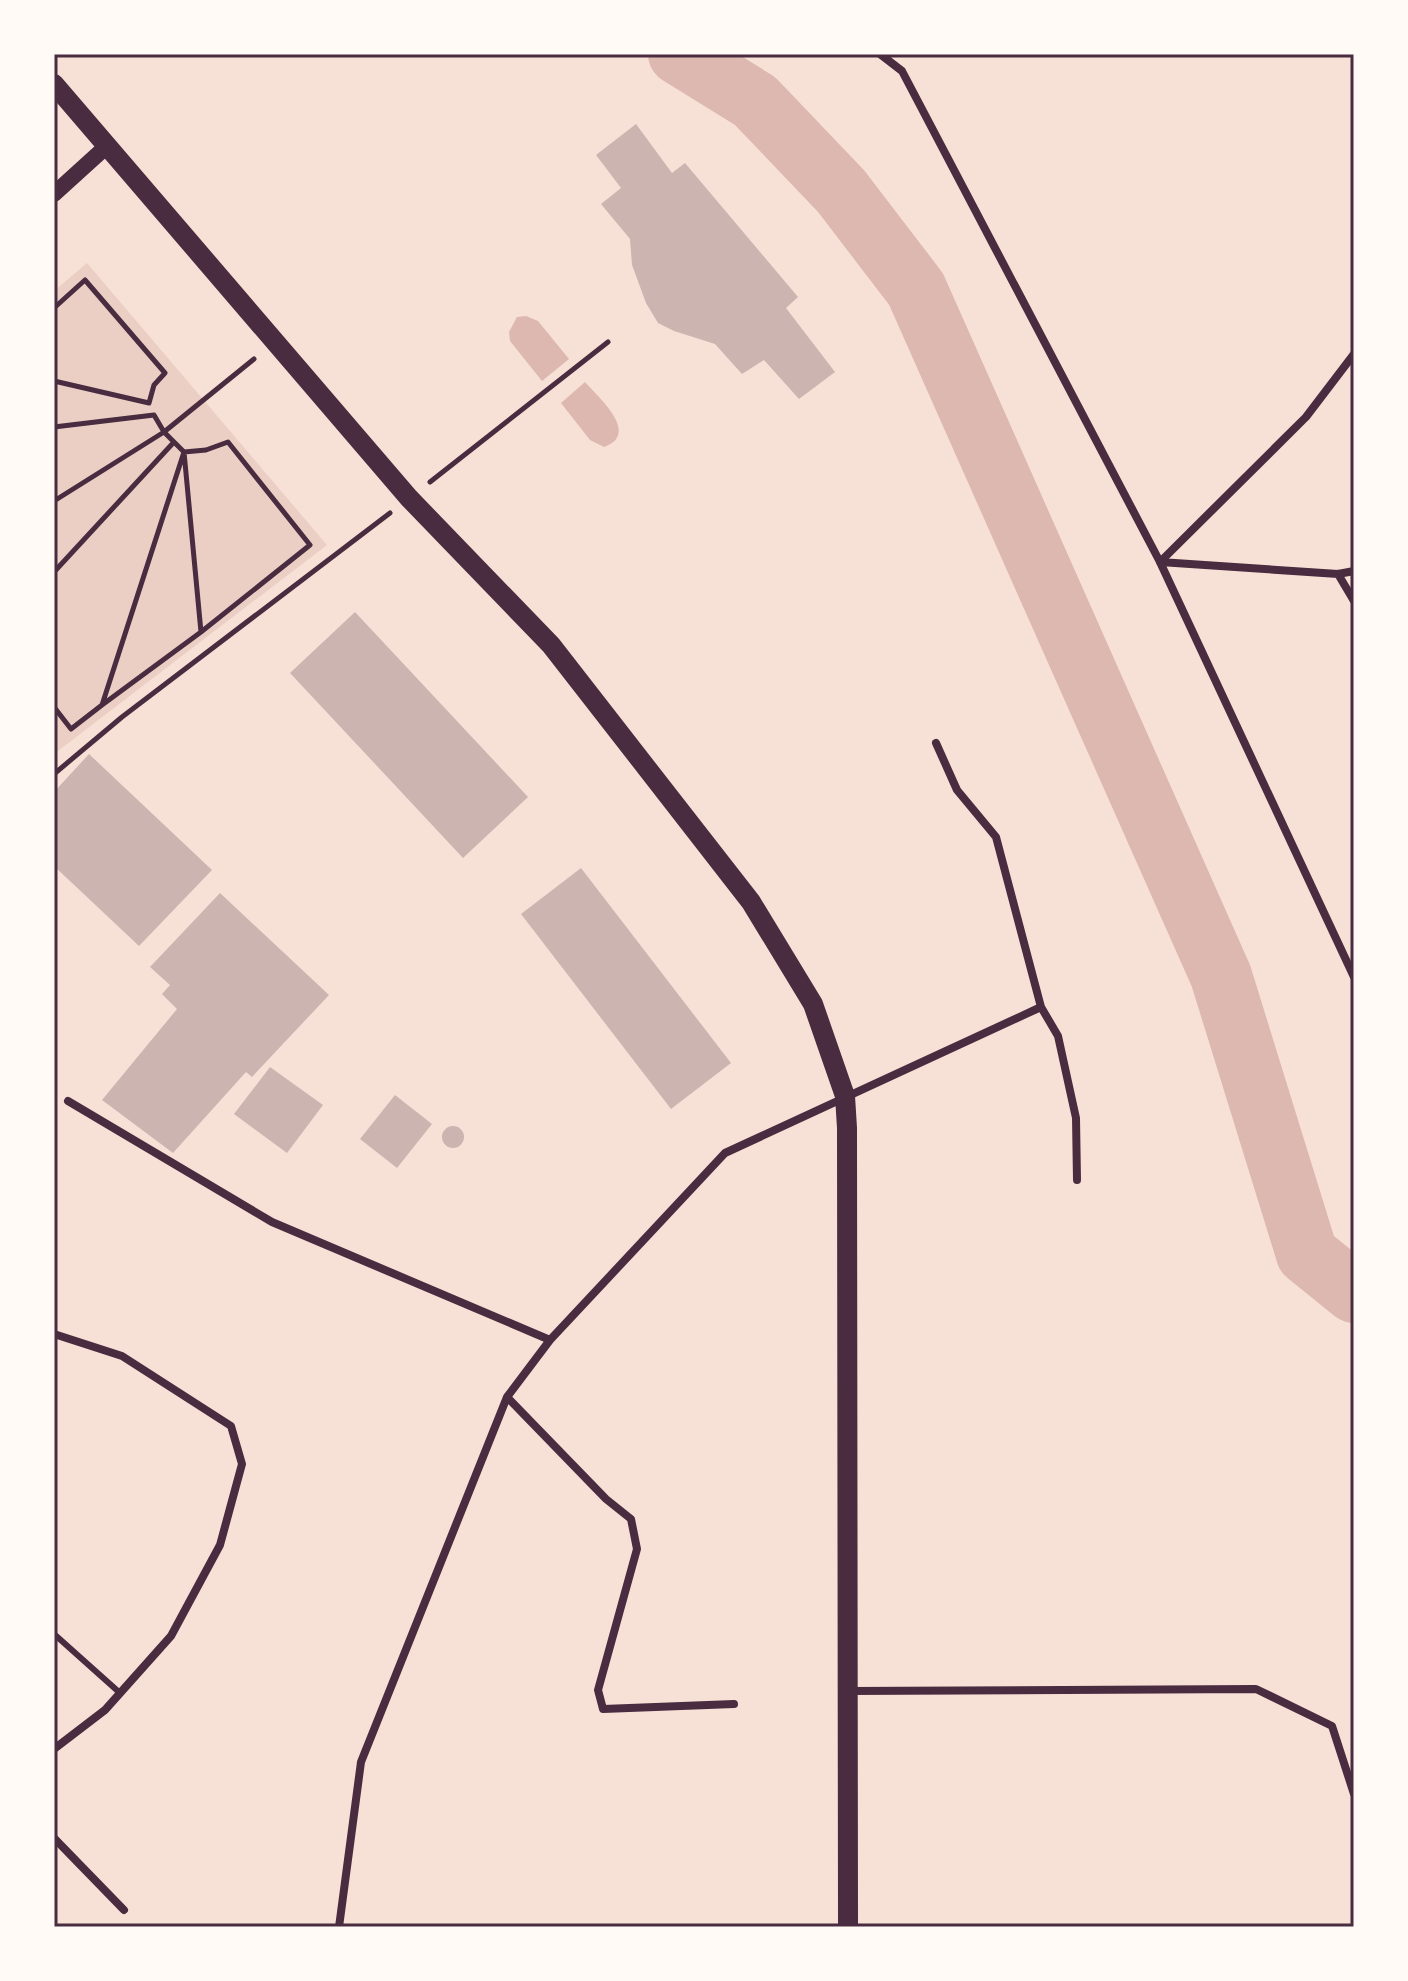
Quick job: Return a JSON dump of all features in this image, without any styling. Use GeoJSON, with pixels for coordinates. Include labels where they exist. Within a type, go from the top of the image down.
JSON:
{"type":"FeatureCollection","features":[{"type":"Feature","properties":{"kind":"main road"},"geometry":{"type":"LineString","coordinates":[[54,84],[409,498],[551,645],[751,902],[813,1004],[845,1096],[848,1927]]}},
{"type":"Feature","properties":{"kind":"main road"},"geometry":{"type":"LineString","coordinates":[[54,194],[108,145]]}},
{"type":"Feature","properties":{"kind":"street"},"geometry":{"type":"LineString","coordinates":[[880,54],[902,71],[1160,562],[1354,977]]}},
{"type":"Feature","properties":{"kind":"street"},"geometry":{"type":"LineString","coordinates":[[1160,562],[1306,417],[1354,354]]}},
{"type":"Feature","properties":{"kind":"street"},"geometry":{"type":"LineString","coordinates":[[1160,562],[1338,574],[1354,571]]}},
{"type":"Feature","properties":{"kind":"street"},"geometry":{"type":"LineString","coordinates":[[1338,574],[1354,601]]}},
{"type":"Feature","properties":{"kind":"street"},"geometry":{"type":"LineString","coordinates":[[936,743],[957,790],[996,837],[1041,1007],[1058,1036],[1076,1118],[1077,1180]]}},
{"type":"Feature","properties":{"kind":"street"},"geometry":{"type":"LineString","coordinates":[[339,1927],[361,1762],[507,1397],[550,1340],[725,1153],[1041,1007]]}},
{"type":"Feature","properties":{"kind":"street"},"geometry":{"type":"LineString","coordinates":[[68,1101],[272,1222],[550,1340]]}},
{"type":"Feature","properties":{"kind":"street"},"geometry":{"type":"LineString","coordinates":[[54,1334],[122,1356],[231,1426],[242,1464],[220,1545],[171,1636],[105,1710],[54,1749]]}},
{"type":"Feature","properties":{"kind":"street"},"geometry":{"type":"LineString","coordinates":[[507,1397],[606,1499],[631,1519],[637,1549],[598,1690],[603,1709],[734,1704]]}},
{"type":"Feature","properties":{"kind":"street"},"geometry":{"type":"LineString","coordinates":[[848,1691],[1256,1689],[1332,1726],[1354,1794]]}},
{"type":"Feature","properties":{"kind":"street"},"geometry":{"type":"LineString","coordinates":[[54,1838],[124,1910]]}},
{"type":"Feature","properties":{"kind":"lane"},"geometry":{"type":"LineString","coordinates":[[54,1634],[120,1693]]}},
{"type":"Feature","properties":{"kind":"path"},"geometry":{"type":"LineString","coordinates":[[54,308],[85,280],[165,373],[154,385],[149,403],[164,432],[184,452],[201,632]]}},
{"type":"Feature","properties":{"kind":"path"},"geometry":{"type":"LineString","coordinates":[[54,501],[164,432],[276,340]]}},
{"type":"Feature","properties":{"kind":"path"},"geometry":{"type":"LineString","coordinates":[[54,774],[122,717],[608,342]]}},
{"type":"Feature","properties":{"kind":"path"},"geometry":{"type":"LineString","coordinates":[[54,381],[149,403]]}},
{"type":"Feature","properties":{"kind":"path"},"geometry":{"type":"LineString","coordinates":[[54,427],[154,415]]}},
{"type":"Feature","properties":{"kind":"path"},"geometry":{"type":"LineString","coordinates":[[54,572],[174,442]]}},
{"type":"Feature","properties":{"kind":"path"},"geometry":{"type":"LineString","coordinates":[[54,707],[71,729],[201,632],[310,545],[228,442],[206,450],[184,452]]}},
{"type":"Feature","properties":{"kind":"path"},"geometry":{"type":"LineString","coordinates":[[102,705],[184,452]]}},
{"type":"Feature","properties":{"kind":"shaded area"},"geometry":{"type":"Polygon","coordinates":[[[87,263],[327,545],[54,754],[54,291],[87,263]]]}},
{"type":"Feature","properties":{"kind":"shaded area"},"geometry":{"type":"Polygon","coordinates":[[[526,316],[538,321],[569,359],[542,381],[510,341],[509,332],[517,317],[526,316]]]}},
{"type":"Feature","properties":{"kind":"shaded area"},"geometry":{"type":"Polygon","coordinates":[[[585,382],[607,406],[618,425],[619,434],[604,447],[590,440],[561,403],[585,382]]]}},
{"type":"Feature","properties":{"kind":"building"},"geometry":{"type":"Polygon","coordinates":[[[636,124],[672,173],[685,163],[798,297],[786,308],[835,372],[799,399],[764,360],[742,374],[715,344],[658,323],[646,303],[632,265],[630,239],[601,204],[621,188],[596,155],[636,124]]]}},
{"type":"Feature","properties":{"kind":"building"},"geometry":{"type":"Polygon","coordinates":[[[355,612],[528,797],[463,858],[290,673],[355,612]]]}},
{"type":"Feature","properties":{"kind":"building"},"geometry":{"type":"Polygon","coordinates":[[[89,754],[212,870],[139,946],[54,866],[54,792],[89,754]]]}},
{"type":"Feature","properties":{"kind":"building"},"geometry":{"type":"Polygon","coordinates":[[[581,868],[731,1063],[671,1109],[521,914],[581,868]]]}},
{"type":"Feature","properties":{"kind":"building"},"geometry":{"type":"Polygon","coordinates":[[[220,893],[329,995],[252,1077],[246,1072],[173,1153],[102,1100],[177,1009],[162,994],[170,985],[150,967],[220,893]]]}},
{"type":"Feature","properties":{"kind":"building"},"geometry":{"type":"Polygon","coordinates":[[[270,1067],[323,1105],[287,1153],[234,1114],[270,1067]]]}},
{"type":"Feature","properties":{"kind":"building"},"geometry":{"type":"Polygon","coordinates":[[[395,1095],[432,1124],[397,1168],[360,1139],[395,1095]]]}},
{"type":"Feature","properties":{"kind":"building"},"geometry":{"type":"Polygon","coordinates":[[[453,1126],[461,1129],[464,1137],[461,1145],[453,1148],[445,1145],[442,1137],[445,1129],[453,1126]]]}},
{"type":"Feature","properties":{"kind":"waterway"},"geometry":{"type":"LineString","coordinates":[[679,54],[755,101],[841,191],[916,289],[1221,976],[1307,1254],[1354,1292]]}}]}
